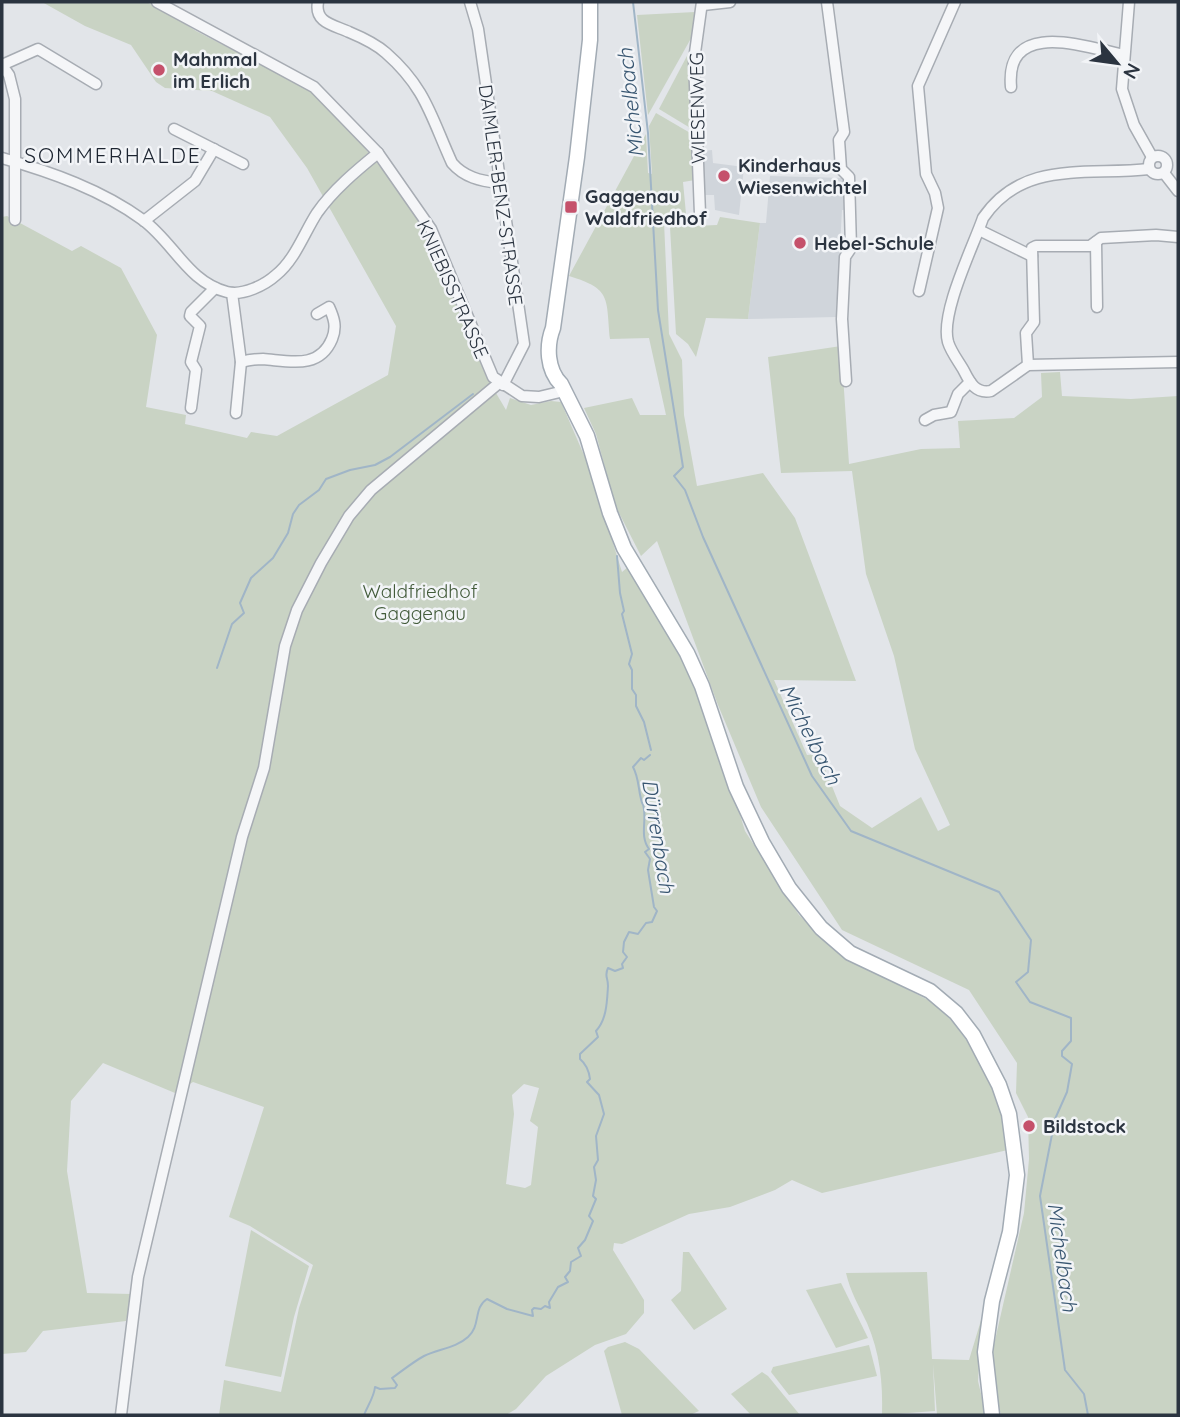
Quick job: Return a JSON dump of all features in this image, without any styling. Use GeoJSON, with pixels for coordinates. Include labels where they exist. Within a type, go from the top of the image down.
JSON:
{"type":"FeatureCollection","features":[{"type":"Feature","properties":{"kind":"main road"},"geometry":{"type":"LineString","coordinates":[[590,2],[590,40],[577,158],[553,328],[548,341],[555,377],[563,387],[587,436],[610,513],[624,548],[687,653],[702,686],[736,787],[762,842],[789,888],[821,928],[850,953],[930,991],[956,1013],[973,1035],[999,1085],[1009,1114],[1017,1175],[1010,1232],[992,1301],[985,1352],[992,1415]]}},
{"type":"Feature","properties":{"kind":"street","name":"KNIEBISSTRASSE"},"geometry":{"type":"LineString","coordinates":[[157,2],[314,87],[378,153],[431,229],[488,367],[501,384]]}},
{"type":"Feature","properties":{"kind":"street"},"geometry":{"type":"LineString","coordinates":[[318,2],[318,13],[326,23],[385,51],[410,77],[426,99],[452,163],[459,172],[499,183]]}},
{"type":"Feature","properties":{"kind":"street","name":"DAIMLER-BENZ-STRASSE"},"geometry":{"type":"LineString","coordinates":[[470,2],[478,29],[524,344],[501,384]]}},
{"type":"Feature","properties":{"kind":"street"},"geometry":{"type":"LineString","coordinates":[[702,3],[730,2]]}},
{"type":"Feature","properties":{"kind":"street"},"geometry":{"type":"LineString","coordinates":[[827,2],[844,132],[839,140],[841,169],[849,177],[851,248],[845,257],[842,319],[845,381]]}},
{"type":"Feature","properties":{"kind":"street"},"geometry":{"type":"LineString","coordinates":[[919,291],[938,208],[935,193],[926,174],[918,86],[955,2]]}},
{"type":"Feature","properties":{"kind":"street"},"geometry":{"type":"LineString","coordinates":[[1129,2],[1122,89],[1151,163],[1158,175],[1164,173],[1168,165],[1160,156],[1151,163],[1048,174],[1010,188],[983,218],[949,308],[948,342],[970,382],[978,391],[991,391],[1028,365],[1178,362]]}},
{"type":"Feature","properties":{"kind":"street","name":"WIESENWEG"},"geometry":{"type":"LineString","coordinates":[[700,214],[694,60],[702,3]]}},
{"type":"Feature","properties":{"kind":"street"},"geometry":{"type":"LineString","coordinates":[[1011,88],[1010,74],[1017,57],[1029,46],[1041,41],[1064,42],[1124,55]]}},
{"type":"Feature","properties":{"kind":"street"},"geometry":{"type":"LineString","coordinates":[[15,220],[13,86],[2,65],[38,49],[96,84]]}},
{"type":"Feature","properties":{"kind":"street"},"geometry":{"type":"LineString","coordinates":[[174,129],[243,164]]}},
{"type":"Feature","properties":{"kind":"street"},"geometry":{"type":"LineString","coordinates":[[144,220],[195,181],[214,149]]}},
{"type":"Feature","properties":{"kind":"street"},"geometry":{"type":"LineString","coordinates":[[2,158],[98,193],[144,220],[206,284],[232,293],[247,291],[266,283],[284,269],[319,210],[378,153]]}},
{"type":"Feature","properties":{"kind":"street"},"geometry":{"type":"LineString","coordinates":[[1166,160],[1178,154]]}},
{"type":"Feature","properties":{"kind":"street"},"geometry":{"type":"LineString","coordinates":[[1164,173],[1178,191]]}},
{"type":"Feature","properties":{"kind":"street"},"geometry":{"type":"LineString","coordinates":[[979,230],[1032,256]]}},
{"type":"Feature","properties":{"kind":"street"},"geometry":{"type":"LineString","coordinates":[[1028,365],[1026,333],[1034,322],[1032,248],[1090,246],[1101,238],[1156,235],[1178,237]]}},
{"type":"Feature","properties":{"kind":"street"},"geometry":{"type":"LineString","coordinates":[[1096,242],[1097,307]]}},
{"type":"Feature","properties":{"kind":"street"},"geometry":{"type":"LineString","coordinates":[[191,408],[196,370],[191,362],[200,327],[190,316],[215,288]]}},
{"type":"Feature","properties":{"kind":"street"},"geometry":{"type":"LineString","coordinates":[[232,293],[241,362],[236,412]]}},
{"type":"Feature","properties":{"kind":"street"},"geometry":{"type":"LineString","coordinates":[[241,362],[263,359],[298,363],[314,359],[330,343],[335,325],[329,307],[317,314]]}},
{"type":"Feature","properties":{"kind":"street"},"geometry":{"type":"LineString","coordinates":[[925,420],[934,415],[951,412],[958,394],[970,382]]}},
{"type":"Feature","properties":{"kind":"street"},"geometry":{"type":"LineString","coordinates":[[121,1415],[138,1277],[242,837],[264,768],[285,646],[297,610],[349,516],[371,490],[501,384],[514,393],[529,397],[539,397],[563,387]]}},
{"type":"Feature","properties":{"kind":"shaded area","name":"Kinderhaus Wiesenwichtel"},"geometry":{"type":"Polygon","coordinates":[[[712,150],[713,163],[744,167],[739,215],[715,210],[714,195],[705,195],[703,151],[712,150]]]}},
{"type":"Feature","properties":{"kind":"shaded area","name":"Hebel-Schule"},"geometry":{"type":"Polygon","coordinates":[[[770,176],[844,178],[845,210],[842,210],[836,317],[748,319],[760,223],[766,223],[770,176]]]}},
{"type":"Feature","properties":{"kind":"green space","name":"Waldfriedhof Gaggenau"},"geometry":{"type":"Polygon","coordinates":[[[42,2],[146,2],[162,9],[196,31],[310,90],[359,141],[412,206],[432,244],[486,376],[506,410],[510,398],[531,405],[561,402],[590,469],[622,572],[628,567],[688,669],[715,733],[745,831],[799,915],[842,956],[936,1004],[953,1022],[978,1056],[1001,1103],[1012,1149],[822,1193],[792,1180],[775,1190],[730,1207],[689,1214],[622,1244],[614,1243],[613,1250],[644,1300],[644,1313],[626,1334],[595,1345],[546,1376],[516,1409],[506,1415],[219,1415],[224,1380],[281,1392],[299,1308],[313,1265],[250,1226],[229,1217],[264,1107],[193,1082],[175,1093],[103,1063],[71,1101],[67,1171],[87,1293],[132,1294],[126,1321],[43,1331],[26,1352],[2,1354],[2,217],[7,216],[72,251],[81,246],[121,268],[157,335],[146,407],[186,415],[185,424],[247,438],[251,432],[277,436],[388,375],[396,326],[307,168],[270,117],[212,91],[165,88],[156,82],[131,45],[85,26],[42,2]],[[524,1084],[512,1095],[514,1114],[506,1184],[525,1188],[531,1185],[538,1127],[530,1121],[539,1088],[524,1084]]]}},
{"type":"Feature","properties":{"kind":"green space"},"geometry":{"type":"Polygon","coordinates":[[[695,12],[694,33],[648,115],[637,15],[695,12]]]}},
{"type":"Feature","properties":{"kind":"green space"},"geometry":{"type":"Polygon","coordinates":[[[688,54],[690,55],[692,129],[659,109],[688,54]]]}},
{"type":"Feature","properties":{"kind":"green space"},"geometry":{"type":"Polygon","coordinates":[[[656,113],[692,134],[695,180],[683,182],[686,214],[664,222],[669,334],[682,360],[684,415],[697,486],[763,473],[795,518],[856,681],[774,680],[807,755],[819,754],[840,806],[872,828],[921,797],[938,831],[950,825],[915,749],[894,656],[866,574],[852,471],[781,473],[768,357],[841,346],[849,464],[921,449],[960,448],[958,421],[1014,418],[1042,397],[1041,373],[1060,372],[1062,396],[1131,399],[1178,396],[1178,1415],[1001,1415],[995,1392],[993,1349],[1024,1213],[1029,1159],[1028,1117],[1016,1093],[1017,1063],[969,990],[842,930],[761,807],[718,705],[657,541],[641,556],[615,505],[596,434],[584,408],[632,398],[640,415],[666,415],[649,338],[610,339],[604,297],[593,286],[569,276],[646,134],[648,173],[652,174],[649,126],[656,113]]]}},
{"type":"Feature","properties":{"kind":"green space"},"geometry":{"type":"Polygon","coordinates":[[[720,217],[760,223],[748,319],[706,318],[696,357],[688,344],[676,334],[670,227],[717,225],[720,217]]]}},
{"type":"Feature","properties":{"kind":"green space"},"geometry":{"type":"Polygon","coordinates":[[[251,1230],[309,1266],[281,1377],[225,1366],[251,1230]]]}},
{"type":"Feature","properties":{"kind":"green space"},"geometry":{"type":"Polygon","coordinates":[[[683,1252],[689,1252],[727,1309],[694,1330],[671,1300],[681,1291],[683,1252]]]}},
{"type":"Feature","properties":{"kind":"green space"},"geometry":{"type":"Polygon","coordinates":[[[927,1272],[932,1359],[969,1360],[982,1317],[978,1381],[986,1415],[937,1415],[933,1364],[935,1411],[882,1415],[878,1357],[846,1273],[927,1272]]]}},
{"type":"Feature","properties":{"kind":"green space"},"geometry":{"type":"Polygon","coordinates":[[[841,1283],[868,1338],[836,1348],[806,1290],[841,1283]]]}},
{"type":"Feature","properties":{"kind":"green space"},"geometry":{"type":"Polygon","coordinates":[[[625,1342],[639,1349],[699,1411],[690,1415],[622,1415],[604,1351],[608,1347],[625,1342]]]}},
{"type":"Feature","properties":{"kind":"green space"},"geometry":{"type":"Polygon","coordinates":[[[869,1345],[877,1376],[789,1395],[771,1372],[773,1367],[869,1345]]]}},
{"type":"Feature","properties":{"kind":"green space"},"geometry":{"type":"Polygon","coordinates":[[[762,1372],[800,1415],[751,1415],[731,1394],[762,1372]]]}},
{"type":"Feature","properties":{"kind":"waterway","name":"Michelbach"},"geometry":{"type":"LineString","coordinates":[[633,2],[648,133],[658,310],[683,467],[674,476],[685,490],[703,537],[812,776],[851,831],[999,892],[1031,940],[1028,972],[1016,982],[1030,1002],[1071,1018],[1071,1041],[1062,1051],[1062,1056],[1072,1064],[1067,1092],[1055,1119],[1040,1196],[1065,1370],[1084,1394],[1088,1415]]}},
{"type":"Feature","properties":{"kind":"waterway"},"geometry":{"type":"LineString","coordinates":[[217,668],[232,624],[244,613],[240,603],[251,578],[273,558],[288,533],[293,514],[299,505],[319,490],[326,479],[375,465],[390,457],[473,394]]}},
{"type":"Feature","properties":{"kind":"waterway","name":"Dürrenbach"},"geometry":{"type":"LineString","coordinates":[[617,556],[624,611],[622,614],[632,654],[629,664],[632,670],[632,689],[651,750]]}},
{"type":"Feature","properties":{"kind":"waterway","name":"Dürrenbach"},"geometry":{"type":"LineString","coordinates":[[364,1415],[375,1387],[395,1388],[397,1385],[392,1378],[412,1364],[468,1337],[472,1333],[480,1307],[487,1299],[507,1309],[533,1316],[534,1308],[550,1308],[549,1302],[558,1287],[568,1282],[565,1277],[570,1271],[571,1262],[581,1256],[578,1248],[585,1240],[593,1221],[589,1216],[596,1199],[593,1196],[596,1180],[594,1167],[598,1160],[596,1136],[604,1114],[599,1095],[587,1082],[590,1079],[589,1073],[580,1059],[580,1054],[598,1037],[596,1031],[607,1004],[608,968],[615,971],[623,968],[622,964],[627,957],[623,952],[624,942],[629,932],[638,934],[646,923],[652,922],[657,911],[648,870],[650,859],[645,852],[649,849],[644,835],[644,807],[633,767],[641,758],[644,760],[650,755]]}},
{"type":"Feature","properties":{"kind":"place","name":"Mahnmal im Erlich"},"geometry":{"type":"Point","coordinates":[159,70]}},
{"type":"Feature","properties":{"kind":"place","name":"Kinderhaus Wiesenwichtel"},"geometry":{"type":"Point","coordinates":[724,176]}},
{"type":"Feature","properties":{"kind":"place","name":"Gaggenau Waldfriedhof"},"geometry":{"type":"Point","coordinates":[571,207]}},
{"type":"Feature","properties":{"kind":"place","name":"Hebel-Schule"},"geometry":{"type":"Point","coordinates":[800,243]}},
{"type":"Feature","properties":{"kind":"place","name":"Bildstock"},"geometry":{"type":"Point","coordinates":[1029,1126]}},
{"type":"Feature","properties":{"kind":"district","name":"SOMMERHALDE"},"geometry":{"type":"Point","coordinates":[113,155]}}]}
